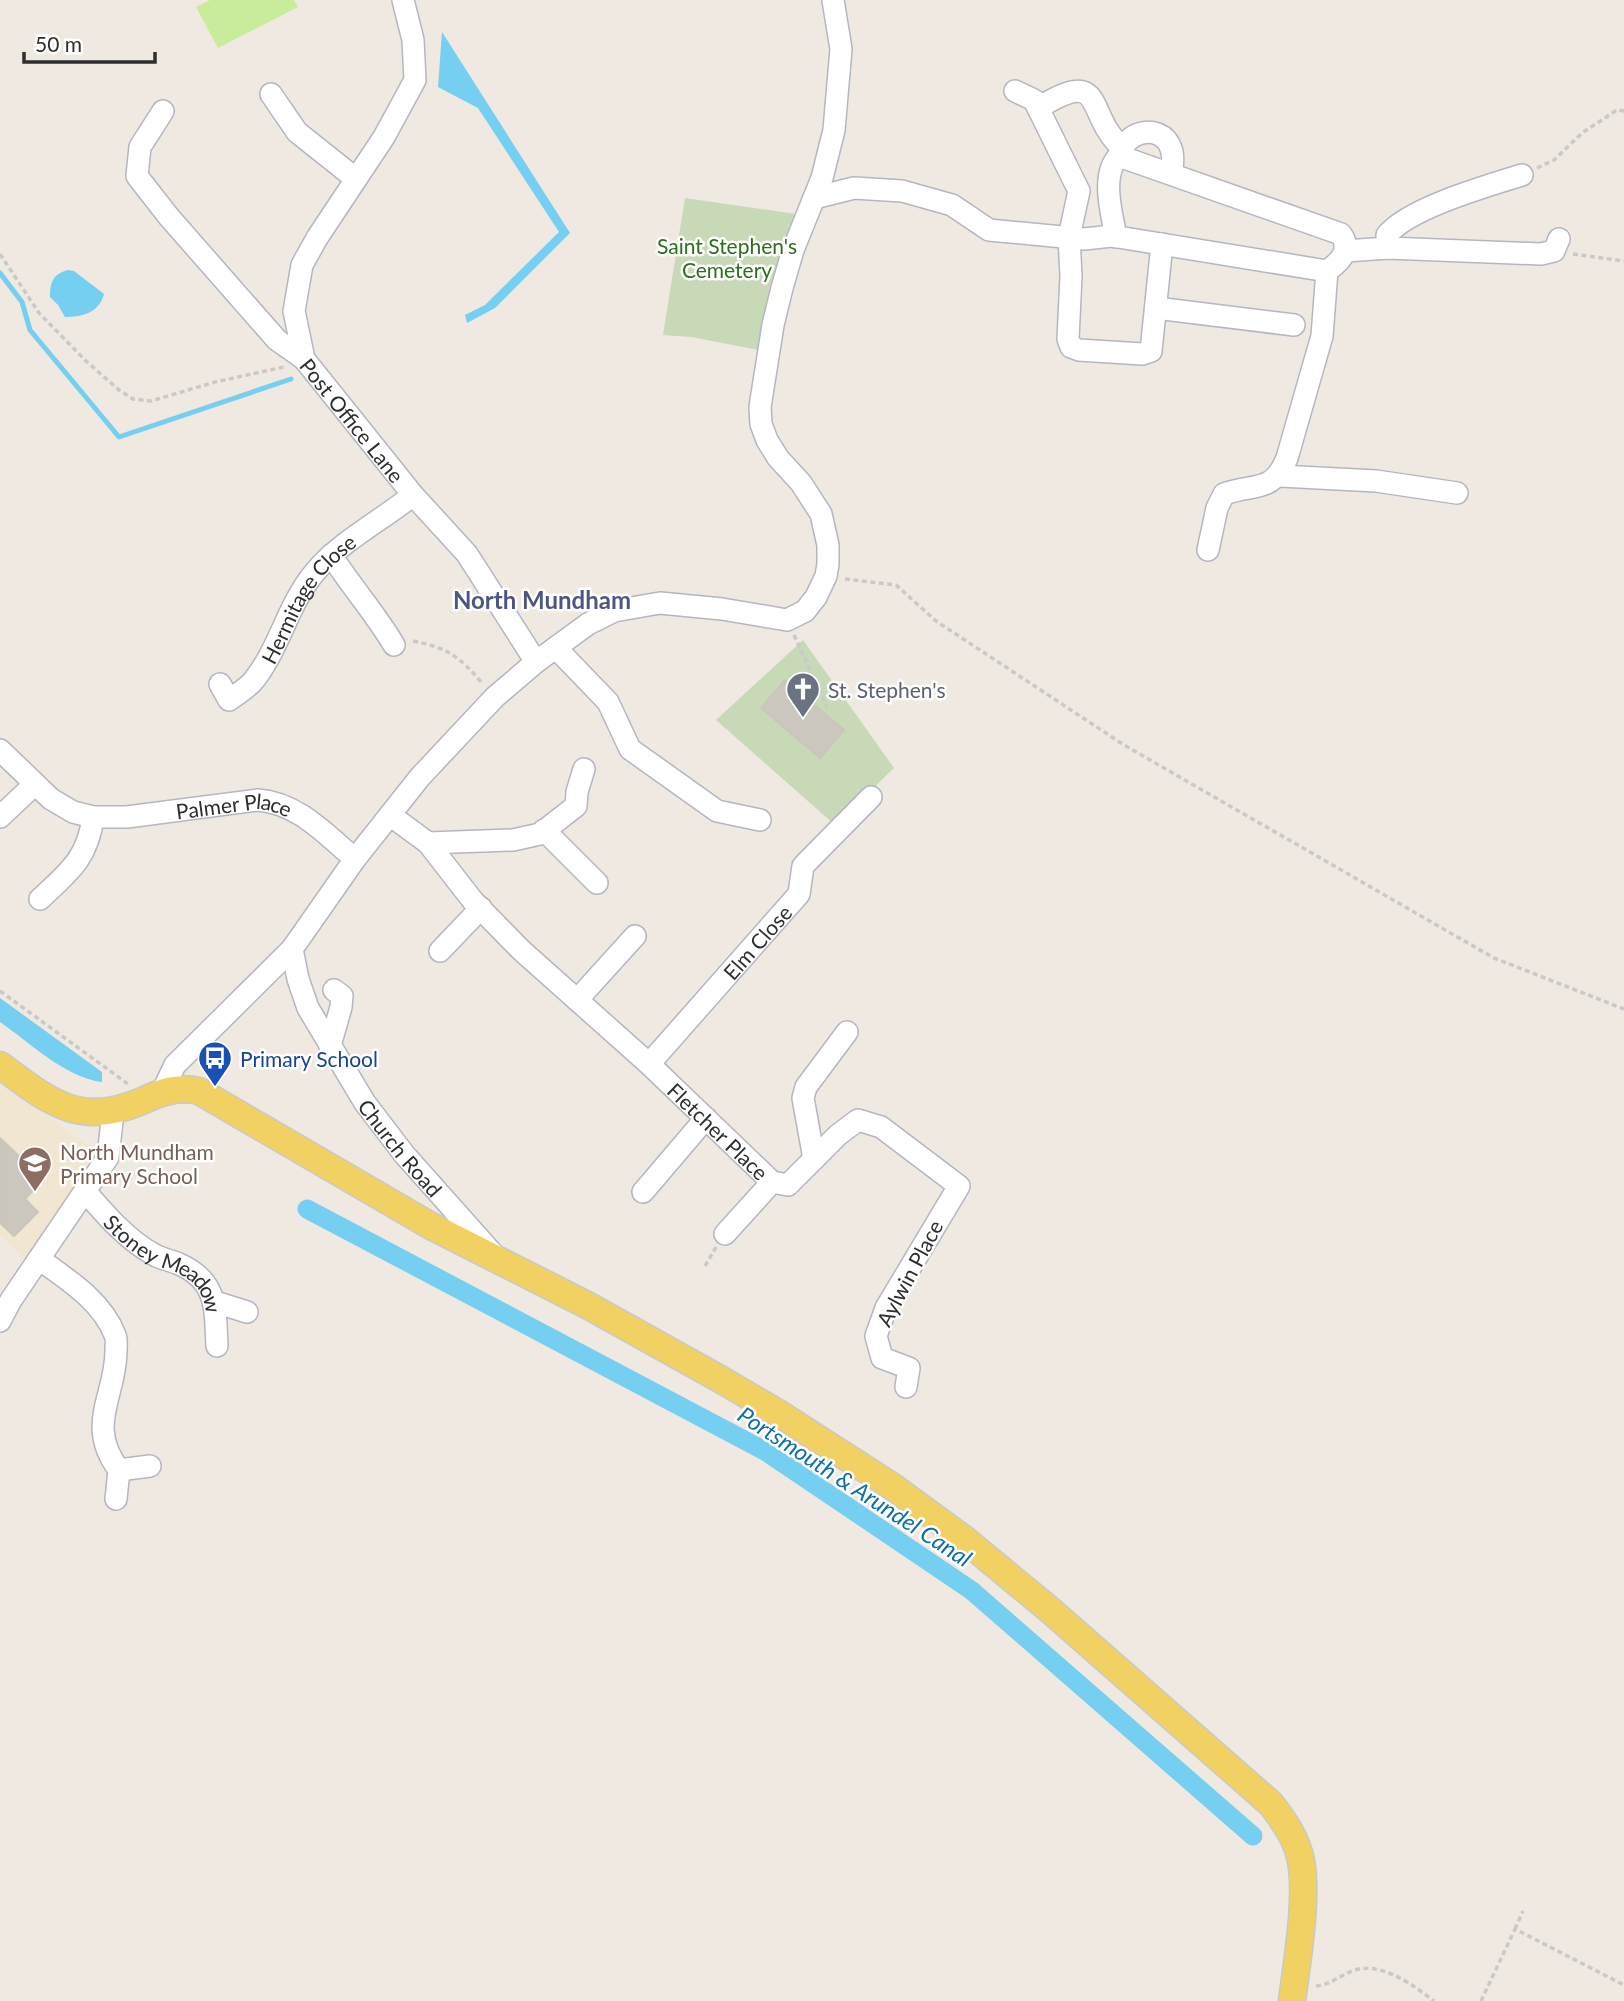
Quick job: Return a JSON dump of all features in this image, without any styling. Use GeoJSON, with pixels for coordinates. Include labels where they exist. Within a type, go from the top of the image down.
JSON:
{"type":"FeatureCollection","features":[{"type":"Feature","properties":{"kind":"main road"},"geometry":{"type":"LineString","coordinates":[[0,1065],[64,1107],[90,1113],[113,1112],[174,1089],[189,1088],[211,1097],[431,1226],[587,1305],[720,1379],[893,1487],[964,1539],[1050,1610],[1246,1779],[1271,1804],[1296,1843],[1301,1861],[1303,1887],[1293,1995]]}},
{"type":"Feature","properties":{"kind":"street","name":"Post Office Lane"},"geometry":{"type":"LineString","coordinates":[[403,0],[413,40],[415,80],[384,137],[317,237],[302,265],[294,311],[304,359],[413,495],[467,554],[536,662]]}},
{"type":"Feature","properties":{"kind":"street"},"geometry":{"type":"LineString","coordinates":[[154,1096],[175,1065],[292,949],[355,859],[420,777],[495,697],[536,662],[588,624],[614,611],[660,603],[722,609],[787,620],[806,611],[816,597],[826,576],[828,544],[821,514],[801,483],[778,458],[767,440],[761,424],[760,407],[782,288],[793,250],[822,178],[834,130],[841,48],[833,0]]}},
{"type":"Feature","properties":{"kind":"street"},"geometry":{"type":"LineString","coordinates":[[814,198],[854,188],[902,191],[951,205],[989,230],[1069,237],[1116,237],[1327,271],[1340,262],[1346,242],[1341,234],[1120,152],[1089,95],[1080,90],[1062,93],[1038,107]]}},
{"type":"Feature","properties":{"kind":"street"},"geometry":{"type":"LineString","coordinates":[[1015,92],[1034,100],[1079,191],[1069,237],[1071,276],[1068,339],[1071,347],[1079,350],[1142,354],[1151,351],[1162,244]]}},
{"type":"Feature","properties":{"kind":"street"},"geometry":{"type":"LineString","coordinates":[[271,94],[297,132],[356,180]]}},
{"type":"Feature","properties":{"kind":"street"},"geometry":{"type":"LineString","coordinates":[[163,111],[141,147],[137,176],[169,217],[277,340],[304,359]]}},
{"type":"Feature","properties":{"kind":"street"},"geometry":{"type":"LineString","coordinates":[[1116,237],[1109,181],[1114,161],[1131,137],[1143,132],[1167,139],[1173,147],[1171,173]]}},
{"type":"Feature","properties":{"kind":"street"},"geometry":{"type":"LineString","coordinates":[[1388,248],[1387,235],[1395,226],[1446,200],[1522,175]]}},
{"type":"Feature","properties":{"kind":"street"},"geometry":{"type":"LineString","coordinates":[[1345,251],[1388,248],[1541,254],[1556,245]]}},
{"type":"Feature","properties":{"kind":"street"},"geometry":{"type":"LineString","coordinates":[[1208,550],[1217,508],[1224,494],[1268,484],[1280,476],[1322,337],[1327,271]]}},
{"type":"Feature","properties":{"kind":"street"},"geometry":{"type":"LineString","coordinates":[[1156,308],[1294,325]]}},
{"type":"Feature","properties":{"kind":"street"},"geometry":{"type":"LineString","coordinates":[[1280,476],[1376,481],[1457,493]]}},
{"type":"Feature","properties":{"kind":"street","name":"Hermitage Close"},"geometry":{"type":"LineString","coordinates":[[220,684],[229,700],[252,682],[282,632],[297,597],[331,555],[413,495]]}},
{"type":"Feature","properties":{"kind":"street"},"geometry":{"type":"LineString","coordinates":[[331,555],[394,645]]}},
{"type":"Feature","properties":{"kind":"street"},"geometry":{"type":"LineString","coordinates":[[555,648],[608,702],[630,749],[718,811],[760,820]]}},
{"type":"Feature","properties":{"kind":"street","name":"Palmer Place"},"geometry":{"type":"LineString","coordinates":[[0,750],[51,799],[73,812],[93,817],[127,817],[258,800],[276,802],[308,819],[355,859]]}},
{"type":"Feature","properties":{"kind":"street"},"geometry":{"type":"LineString","coordinates":[[428,843],[513,840],[540,834],[576,806],[584,769]]}},
{"type":"Feature","properties":{"kind":"street"},"geometry":{"type":"LineString","coordinates":[[0,817],[35,784]]}},
{"type":"Feature","properties":{"kind":"street","name":"Elm Close"},"geometry":{"type":"LineString","coordinates":[[715,988],[799,894],[803,866],[871,797]]}},
{"type":"Feature","properties":{"kind":"street","name":"Fletcher Place"},"geometry":{"type":"LineString","coordinates":[[390,815],[428,843],[481,908],[521,950],[649,1064],[772,1182],[788,1185],[838,1135],[858,1120],[881,1127],[958,1186]]}},
{"type":"Feature","properties":{"kind":"street"},"geometry":{"type":"LineString","coordinates":[[40,899],[77,864],[91,834],[93,817]]}},
{"type":"Feature","properties":{"kind":"street"},"geometry":{"type":"LineString","coordinates":[[544,830],[597,883]]}},
{"type":"Feature","properties":{"kind":"street"},"geometry":{"type":"LineString","coordinates":[[440,951],[481,908]]}},
{"type":"Feature","properties":{"kind":"street"},"geometry":{"type":"LineString","coordinates":[[577,1000],[635,936]]}},
{"type":"Feature","properties":{"kind":"street","name":"Church Road"},"geometry":{"type":"LineString","coordinates":[[292,949],[298,979],[308,1007],[365,1103],[497,1259]]}},
{"type":"Feature","properties":{"kind":"street","name":"Fletcher Place"},"geometry":{"type":"LineString","coordinates":[[649,1064],[715,988]]}},
{"type":"Feature","properties":{"kind":"street"},"geometry":{"type":"LineString","coordinates":[[330,1046],[341,1007],[341,996],[334,990]]}},
{"type":"Feature","properties":{"kind":"street"},"geometry":{"type":"LineString","coordinates":[[814,1159],[803,1098],[806,1087],[848,1032]]}},
{"type":"Feature","properties":{"kind":"street"},"geometry":{"type":"LineString","coordinates":[[0,1321],[11,1300],[108,1157],[113,1112]]}},
{"type":"Feature","properties":{"kind":"street"},"geometry":{"type":"LineString","coordinates":[[643,1192],[706,1118]]}},
{"type":"Feature","properties":{"kind":"street"},"geometry":{"type":"LineString","coordinates":[[724,1234],[772,1182]]}},
{"type":"Feature","properties":{"kind":"street","name":"Aylwin Place"},"geometry":{"type":"LineString","coordinates":[[906,1387],[909,1368],[881,1358],[876,1336],[886,1308],[958,1186]]}},
{"type":"Feature","properties":{"kind":"street","name":"Stoney Meadow"},"geometry":{"type":"LineString","coordinates":[[85,1191],[118,1228],[154,1255],[193,1272],[206,1282],[215,1302],[217,1346]]}},
{"type":"Feature","properties":{"kind":"street"},"geometry":{"type":"LineString","coordinates":[[39,1259],[76,1286],[103,1314],[116,1337],[116,1358],[105,1402],[103,1424],[105,1443],[119,1470],[116,1499]]}},
{"type":"Feature","properties":{"kind":"street"},"geometry":{"type":"LineString","coordinates":[[215,1302],[247,1312]]}},
{"type":"Feature","properties":{"kind":"street"},"geometry":{"type":"LineString","coordinates":[[119,1470],[150,1466]]}},
{"type":"Feature","properties":{"kind":"path"},"geometry":{"type":"LineString","coordinates":[[1522,175],[1555,160],[1582,134],[1617,110],[1624,110]]}},
{"type":"Feature","properties":{"kind":"path"},"geometry":{"type":"LineString","coordinates":[[1556,245],[1624,261]]}},
{"type":"Feature","properties":{"kind":"path"},"geometry":{"type":"LineString","coordinates":[[0,254],[39,313],[86,361],[133,399],[151,401],[304,359]]}},
{"type":"Feature","properties":{"kind":"path"},"geometry":{"type":"LineString","coordinates":[[826,576],[896,585],[936,621],[1124,745],[1493,958],[1624,1009]]}},
{"type":"Feature","properties":{"kind":"path"},"geometry":{"type":"LineString","coordinates":[[787,620],[827,707]]}},
{"type":"Feature","properties":{"kind":"path"},"geometry":{"type":"LineString","coordinates":[[394,645],[408,640],[436,646],[459,658],[495,697]]}},
{"type":"Feature","properties":{"kind":"path"},"geometry":{"type":"LineString","coordinates":[[0,991],[115,1073],[154,1096]]}},
{"type":"Feature","properties":{"kind":"path"},"geometry":{"type":"LineString","coordinates":[[1481,2001],[1523,1911]]}},
{"type":"Feature","properties":{"kind":"path"},"geometry":{"type":"LineString","coordinates":[[1515,1929],[1624,1985]]}},
{"type":"Feature","properties":{"kind":"path"},"geometry":{"type":"LineString","coordinates":[[1293,1995],[1321,1986],[1355,1970],[1370,1968],[1391,1974],[1434,2001]]}},
{"type":"Feature","properties":{"kind":"shaded area","name":"North Mundham Primary School"},"geometry":{"type":"Polygon","coordinates":[[[0,1082],[96,1151],[27,1261],[0,1235],[0,1082]]]}},
{"type":"Feature","properties":{"kind":"green space"},"geometry":{"type":"Polygon","coordinates":[[[210,0],[294,0],[298,7],[218,48],[196,7],[210,0]]]}},
{"type":"Feature","properties":{"kind":"green space","name":"Saint Stephen's Cemetery"},"geometry":{"type":"Polygon","coordinates":[[[685,198],[796,214],[782,248],[759,350],[691,337],[663,335],[685,198]]]}},
{"type":"Feature","properties":{"kind":"green space"},"geometry":{"type":"Polygon","coordinates":[[[803,640],[894,768],[835,825],[716,720],[803,640]]]}},
{"type":"Feature","properties":{"kind":"water"},"geometry":{"type":"Polygon","coordinates":[[[442,32],[570,233],[495,308],[467,323],[465,315],[485,305],[559,232],[478,108],[438,87],[442,32]]]}},
{"type":"Feature","properties":{"kind":"water"},"geometry":{"type":"Polygon","coordinates":[[[68,270],[74,271],[104,294],[98,306],[89,313],[65,317],[50,297],[53,279],[68,270]]]}},
{"type":"Feature","properties":{"kind":"water"},"geometry":{"type":"Polygon","coordinates":[[[0,998],[102,1072],[102,1082],[88,1079],[62,1067],[0,1022],[0,998]]]}},
{"type":"Feature","properties":{"kind":"building","name":"St. Stephen's"},"geometry":{"type":"Polygon","coordinates":[[[785,680],[844,730],[820,758],[761,708],[785,680]]]}},
{"type":"Feature","properties":{"kind":"building"},"geometry":{"type":"Polygon","coordinates":[[[1,1139],[25,1162],[20,1166],[39,1184],[25,1199],[38,1212],[14,1236],[0,1223],[1,1139]]]}},
{"type":"Feature","properties":{"kind":"waterway"},"geometry":{"type":"LineString","coordinates":[[0,273],[22,302],[30,330],[119,437],[291,379]]}},
{"type":"Feature","properties":{"kind":"waterway","name":"Portsmouth & Arundel Canal"},"geometry":{"type":"LineString","coordinates":[[307,1209],[765,1451],[971,1590],[1253,1836]]}},
{"type":"Feature","properties":{"kind":"place","name":"St. Stephen's"},"geometry":{"type":"Point","coordinates":[803,719]}},
{"type":"Feature","properties":{"kind":"place","name":"Primary School"},"geometry":{"type":"Point","coordinates":[215,1088]}},
{"type":"Feature","properties":{"kind":"place","name":"North Mundham Primary School"},"geometry":{"type":"Point","coordinates":[35,1193]}},
{"type":"Feature","properties":{"kind":"district","name":"North Mundham"},"geometry":{"type":"Point","coordinates":[542,599]}}]}
